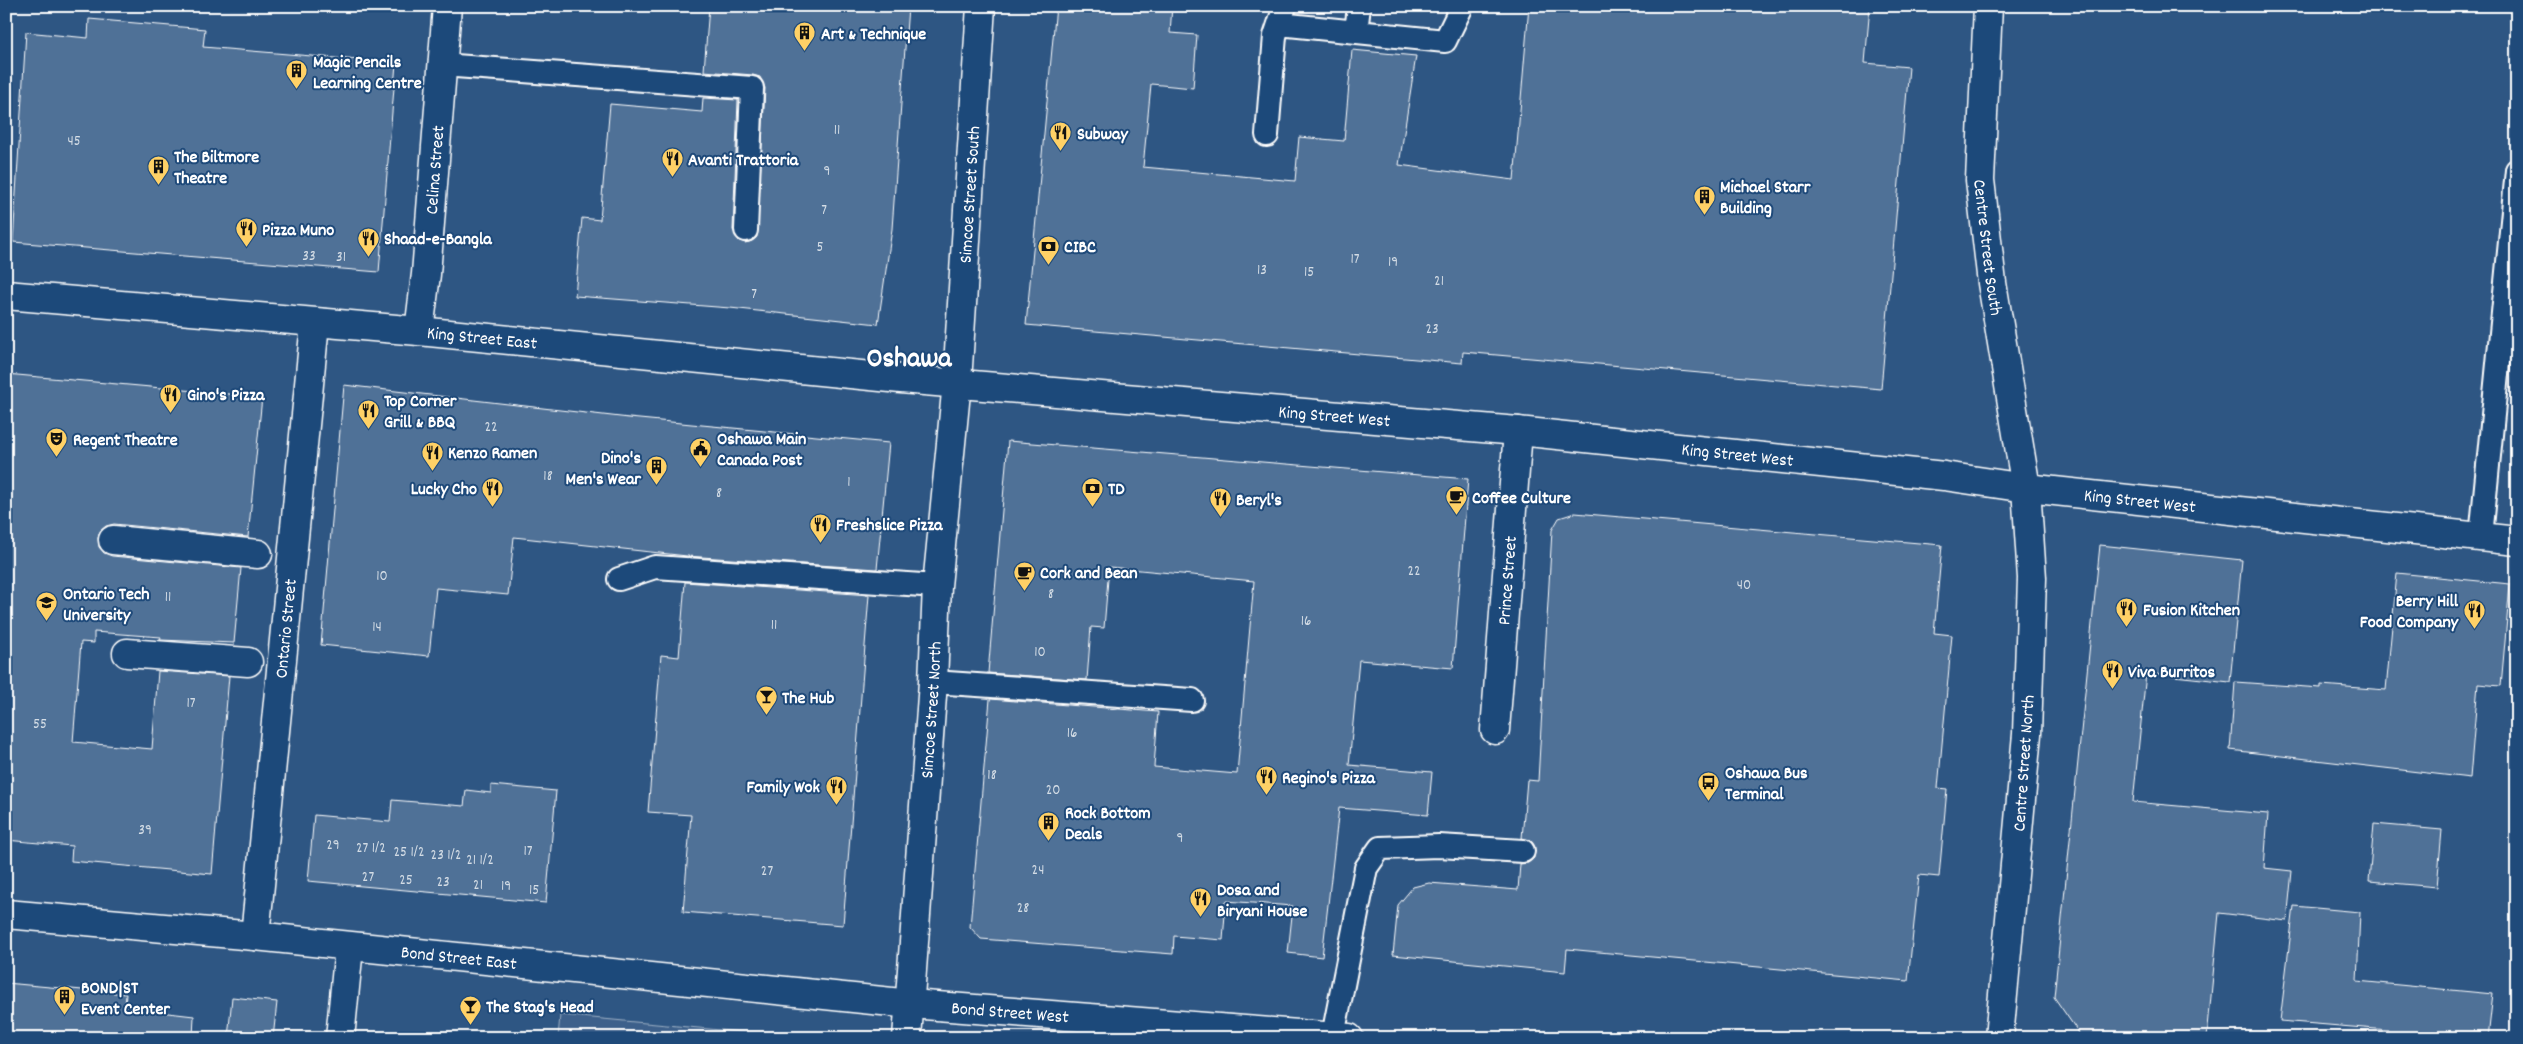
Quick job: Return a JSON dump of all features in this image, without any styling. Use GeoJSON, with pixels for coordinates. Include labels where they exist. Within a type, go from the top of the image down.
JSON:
{"type":"FeatureCollection","features":[{"type":"Feature","properties":{"kind":"main road","name":"Celina Street"},"geometry":{"type":"LineString","coordinates":[[419,331],[426,274],[447,6]]}},
{"type":"Feature","properties":{"kind":"main road","name":"Simcoe Street South"},"geometry":{"type":"LineString","coordinates":[[956,382],[981,6]]}},
{"type":"Feature","properties":{"kind":"main road","name":"Centre Street South"},"geometry":{"type":"LineString","coordinates":[[1988,6],[1980,180],[1992,283],[2026,488]]}},
{"type":"Feature","properties":{"kind":"main road","name":"King Street East"},"geometry":{"type":"LineString","coordinates":[[6,295],[419,331],[901,379],[956,382]]}},
{"type":"Feature","properties":{"kind":"main road","name":"Ontario Street"},"geometry":{"type":"LineString","coordinates":[[255,936],[315,323]]}},
{"type":"Feature","properties":{"kind":"main road","name":"King Street West"},"geometry":{"type":"LineString","coordinates":[[956,382],[1518,431],[1934,475],[2026,488],[2517,542]]}},
{"type":"Feature","properties":{"kind":"main road","name":"Simcoe Street North"},"geometry":{"type":"LineString","coordinates":[[907,1038],[912,1004],[938,586],[956,382]]}},
{"type":"Feature","properties":{"kind":"main road","name":"Prince Street"},"geometry":{"type":"LineString","coordinates":[[1494,730],[1518,431]]}},
{"type":"Feature","properties":{"kind":"main road","name":"Centre Street North"},"geometry":{"type":"LineString","coordinates":[[1999,1038],[2027,734],[2032,578],[2026,488]]}},
{"type":"Feature","properties":{"kind":"main road"},"geometry":{"type":"LineString","coordinates":[[113,540],[258,554]]}},
{"type":"Feature","properties":{"kind":"main road"},"geometry":{"type":"LineString","coordinates":[[127,654],[248,662]]}},
{"type":"Feature","properties":{"kind":"main road","name":"Bond Street East"},"geometry":{"type":"LineString","coordinates":[[6,914],[255,936],[912,1004]]}},
{"type":"Feature","properties":{"kind":"main road"},"geometry":{"type":"LineString","coordinates":[[340,1038],[349,947]]}},
{"type":"Feature","properties":{"kind":"main road","name":"Bond Street West"},"geometry":{"type":"LineString","coordinates":[[912,1004],[1341,1037]]}},
{"type":"Feature","properties":{"kind":"lane"},"geometry":{"type":"LineString","coordinates":[[1356,32],[1359,6]]}},
{"type":"Feature","properties":{"kind":"lane"},"geometry":{"type":"LineString","coordinates":[[1267,135],[1275,36],[1282,15],[1356,32],[1445,41],[1462,6]]}},
{"type":"Feature","properties":{"kind":"lane"},"geometry":{"type":"LineString","coordinates":[[442,64],[752,88],[746,230]]}},
{"type":"Feature","properties":{"kind":"lane"},"geometry":{"type":"LineString","coordinates":[[2481,537],[2517,170]]}},
{"type":"Feature","properties":{"kind":"lane"},"geometry":{"type":"LineString","coordinates":[[618,579],[656,567],[938,586]]}},
{"type":"Feature","properties":{"kind":"lane"},"geometry":{"type":"LineString","coordinates":[[933,682],[1192,700]]}},
{"type":"Feature","properties":{"kind":"lane"},"geometry":{"type":"LineString","coordinates":[[1341,1037],[1366,868],[1380,848],[1439,846],[1523,851]]}},
{"type":"Feature","properties":{"kind":"shaded area"},"geometry":{"type":"Polygon","coordinates":[[[6,6],[2517,6],[2517,1038],[6,1038],[6,6]]]}},
{"type":"Feature","properties":{"kind":"shaded area"},"geometry":{"type":"Polygon","coordinates":[[[560,1015],[795,1037],[796,1038],[558,1038],[560,1015]]]}},
{"type":"Feature","properties":{"kind":"building"},"geometry":{"type":"Polygon","coordinates":[[[709,6],[908,6],[892,229],[878,324],[730,308],[575,296],[582,218],[600,220],[610,104],[702,112],[703,98],[738,100],[733,230],[739,241],[745,243],[757,237],[765,88],[760,77],[753,75],[704,71],[709,6]]]}},
{"type":"Feature","properties":{"kind":"building"},"geometry":{"type":"Polygon","coordinates":[[[1056,6],[1172,6],[1170,33],[1197,35],[1193,88],[1151,84],[1143,167],[1295,181],[1299,137],[1344,141],[1352,50],[1416,56],[1399,165],[1514,180],[1529,6],[1870,6],[1865,63],[1909,67],[1881,389],[1463,352],[1462,363],[1026,325],[1056,6]]]}},
{"type":"Feature","properties":{"kind":"building"},"geometry":{"type":"Polygon","coordinates":[[[89,19],[205,29],[203,47],[396,63],[379,272],[13,242],[26,32],[88,38],[89,19]]]}},
{"type":"Feature","properties":{"kind":"building"},"geometry":{"type":"Polygon","coordinates":[[[6,374],[262,397],[248,537],[114,524],[106,526],[100,531],[98,538],[99,547],[104,553],[112,556],[241,568],[234,643],[160,640],[161,637],[94,632],[94,643],[81,642],[73,742],[152,749],[158,671],[229,676],[212,874],[71,861],[72,846],[6,840],[6,374]]]}},
{"type":"Feature","properties":{"kind":"building"},"geometry":{"type":"Polygon","coordinates":[[[344,385],[629,418],[889,443],[877,569],[687,556],[514,537],[508,595],[436,588],[429,656],[321,645],[344,385]]]}},
{"type":"Feature","properties":{"kind":"building"},"geometry":{"type":"Polygon","coordinates":[[[1008,441],[1468,479],[1453,668],[1359,660],[1349,765],[1432,772],[1428,815],[1339,808],[1322,957],[1288,953],[1293,906],[1226,901],[1223,940],[1174,936],[1173,954],[981,939],[970,927],[990,699],[1158,712],[1154,767],[1237,774],[1254,581],[1109,567],[1104,628],[1091,627],[1087,680],[988,673],[1008,441]]]}},
{"type":"Feature","properties":{"kind":"building","name":"Oshawa Bus Terminal"},"geometry":{"type":"Polygon","coordinates":[[[1575,513],[1942,545],[1934,633],[1952,635],[1938,788],[1947,789],[1939,877],[1919,875],[1908,981],[1567,949],[1565,972],[1393,955],[1398,905],[1413,887],[1429,883],[1518,890],[1520,864],[1528,863],[1534,858],[1534,845],[1530,840],[1522,838],[1527,780],[1538,781],[1552,530],[1559,518],[1575,513]]]}},
{"type":"Feature","properties":{"kind":"building"},"geometry":{"type":"Polygon","coordinates":[[[2100,545],[2242,560],[2230,682],[2146,673],[2133,802],[2268,814],[2264,868],[2292,871],[2287,921],[2219,913],[2207,1038],[2081,1036],[2054,997],[2100,545]]]}},
{"type":"Feature","properties":{"kind":"building"},"geometry":{"type":"Polygon","coordinates":[[[2397,573],[2510,584],[2501,686],[2478,684],[2470,778],[2230,750],[2235,682],[2321,688],[2321,685],[2386,690],[2397,573]]]}},
{"type":"Feature","properties":{"kind":"building"},"geometry":{"type":"Polygon","coordinates":[[[685,582],[869,595],[843,925],[683,912],[691,815],[648,812],[661,655],[679,657],[685,582]]]}},
{"type":"Feature","properties":{"kind":"building"},"geometry":{"type":"Polygon","coordinates":[[[491,785],[556,791],[546,903],[308,881],[314,815],[390,822],[392,800],[464,806],[466,790],[491,793],[491,785]]]}},
{"type":"Feature","properties":{"kind":"building"},"geometry":{"type":"Polygon","coordinates":[[[2374,824],[2442,830],[2437,887],[2369,881],[2374,824]]]}},
{"type":"Feature","properties":{"kind":"building"},"geometry":{"type":"Polygon","coordinates":[[[2294,906],[2360,912],[2357,981],[2493,994],[2488,1038],[2387,1038],[2388,1030],[2280,1021],[2294,906]]]}},
{"type":"Feature","properties":{"kind":"building","name":"BOND|ST Event Center"},"geometry":{"type":"Polygon","coordinates":[[[6,983],[126,994],[125,1008],[194,1016],[193,1038],[6,1038],[6,983]]]}},
{"type":"Feature","properties":{"kind":"building"},"geometry":{"type":"Polygon","coordinates":[[[232,997],[277,1002],[273,1038],[228,1038],[232,997]]]}},
{"type":"Feature","properties":{"kind":"place","name":"Art & Technique"},"geometry":{"type":"Point","coordinates":[805,52]}},
{"type":"Feature","properties":{"kind":"place","name":"Magic Pencils Learning Centre"},"geometry":{"type":"Point","coordinates":[297,90]}},
{"type":"Feature","properties":{"kind":"place","name":"Subway"},"geometry":{"type":"Point","coordinates":[1061,152]}},
{"type":"Feature","properties":{"kind":"place","name":"Avanti Trattoria"},"geometry":{"type":"Point","coordinates":[672,178]}},
{"type":"Feature","properties":{"kind":"place","name":"The Biltmore Theatre"},"geometry":{"type":"Point","coordinates":[158,185]}},
{"type":"Feature","properties":{"kind":"place","name":"Michael Starr Building"},"geometry":{"type":"Point","coordinates":[1704,215]}},
{"type":"Feature","properties":{"kind":"place","name":"Pizza Muno"},"geometry":{"type":"Point","coordinates":[246,248]}},
{"type":"Feature","properties":{"kind":"place","name":"Shaad-e-Bangla"},"geometry":{"type":"Point","coordinates":[368,257]}},
{"type":"Feature","properties":{"kind":"place","name":"CIBC"},"geometry":{"type":"Point","coordinates":[1048,265]}},
{"type":"Feature","properties":{"kind":"place","name":"Gino's Pizza"},"geometry":{"type":"Point","coordinates":[171,413]}},
{"type":"Feature","properties":{"kind":"place","name":"Top Corner Grill & BBQ"},"geometry":{"type":"Point","coordinates":[368,429]}},
{"type":"Feature","properties":{"kind":"place","name":"Regent Theatre"},"geometry":{"type":"Point","coordinates":[57,458]}},
{"type":"Feature","properties":{"kind":"place","name":"Oshawa Main Canada Post"},"geometry":{"type":"Point","coordinates":[701,467]}},
{"type":"Feature","properties":{"kind":"place","name":"Kenzo Ramen"},"geometry":{"type":"Point","coordinates":[432,471]}},
{"type":"Feature","properties":{"kind":"place","name":"Dino's Men's Wear"},"geometry":{"type":"Point","coordinates":[657,486]}},
{"type":"Feature","properties":{"kind":"place","name":"Lucky Cho"},"geometry":{"type":"Point","coordinates":[493,507]}},
{"type":"Feature","properties":{"kind":"place","name":"TD"},"geometry":{"type":"Point","coordinates":[1092,507]}},
{"type":"Feature","properties":{"kind":"place","name":"Coffee Culture"},"geometry":{"type":"Point","coordinates":[1456,516]}},
{"type":"Feature","properties":{"kind":"place","name":"Beryl's"},"geometry":{"type":"Point","coordinates":[1220,518]}},
{"type":"Feature","properties":{"kind":"place","name":"Freshslice Pizza"},"geometry":{"type":"Point","coordinates":[820,543]}},
{"type":"Feature","properties":{"kind":"place","name":"Cork and Bean"},"geometry":{"type":"Point","coordinates":[1024,591]}},
{"type":"Feature","properties":{"kind":"place","name":"Ontario Tech University"},"geometry":{"type":"Point","coordinates":[47,622]}},
{"type":"Feature","properties":{"kind":"place","name":"Fusion Kitchen"},"geometry":{"type":"Point","coordinates":[2127,628]}},
{"type":"Feature","properties":{"kind":"place","name":"Berry Hill Food Company"},"geometry":{"type":"Point","coordinates":[2474,629]}},
{"type":"Feature","properties":{"kind":"place","name":"Viva Burritos"},"geometry":{"type":"Point","coordinates":[2112,690]}},
{"type":"Feature","properties":{"kind":"place","name":"The Hub"},"geometry":{"type":"Point","coordinates":[766,716]}},
{"type":"Feature","properties":{"kind":"place","name":"Regino's Pizza"},"geometry":{"type":"Point","coordinates":[1266,796]}},
{"type":"Feature","properties":{"kind":"place","name":"Oshawa Bus Terminal"},"geometry":{"type":"Point","coordinates":[1709,801]}},
{"type":"Feature","properties":{"kind":"place","name":"Family Wok"},"geometry":{"type":"Point","coordinates":[836,805]}},
{"type":"Feature","properties":{"kind":"place","name":"Rock Bottom Deals"},"geometry":{"type":"Point","coordinates":[1049,841]}},
{"type":"Feature","properties":{"kind":"place","name":"Dosa and Biryani House"},"geometry":{"type":"Point","coordinates":[1201,918]}},
{"type":"Feature","properties":{"kind":"place","name":"BOND|ST Event Center"},"geometry":{"type":"Point","coordinates":[65,1016]}},
{"type":"Feature","properties":{"kind":"place","name":"The Stag's Head"},"geometry":{"type":"Point","coordinates":[470,1025]}},
{"type":"Feature","properties":{"kind":"district","name":"Oshawa"},"geometry":{"type":"Point","coordinates":[909,356]}}]}
